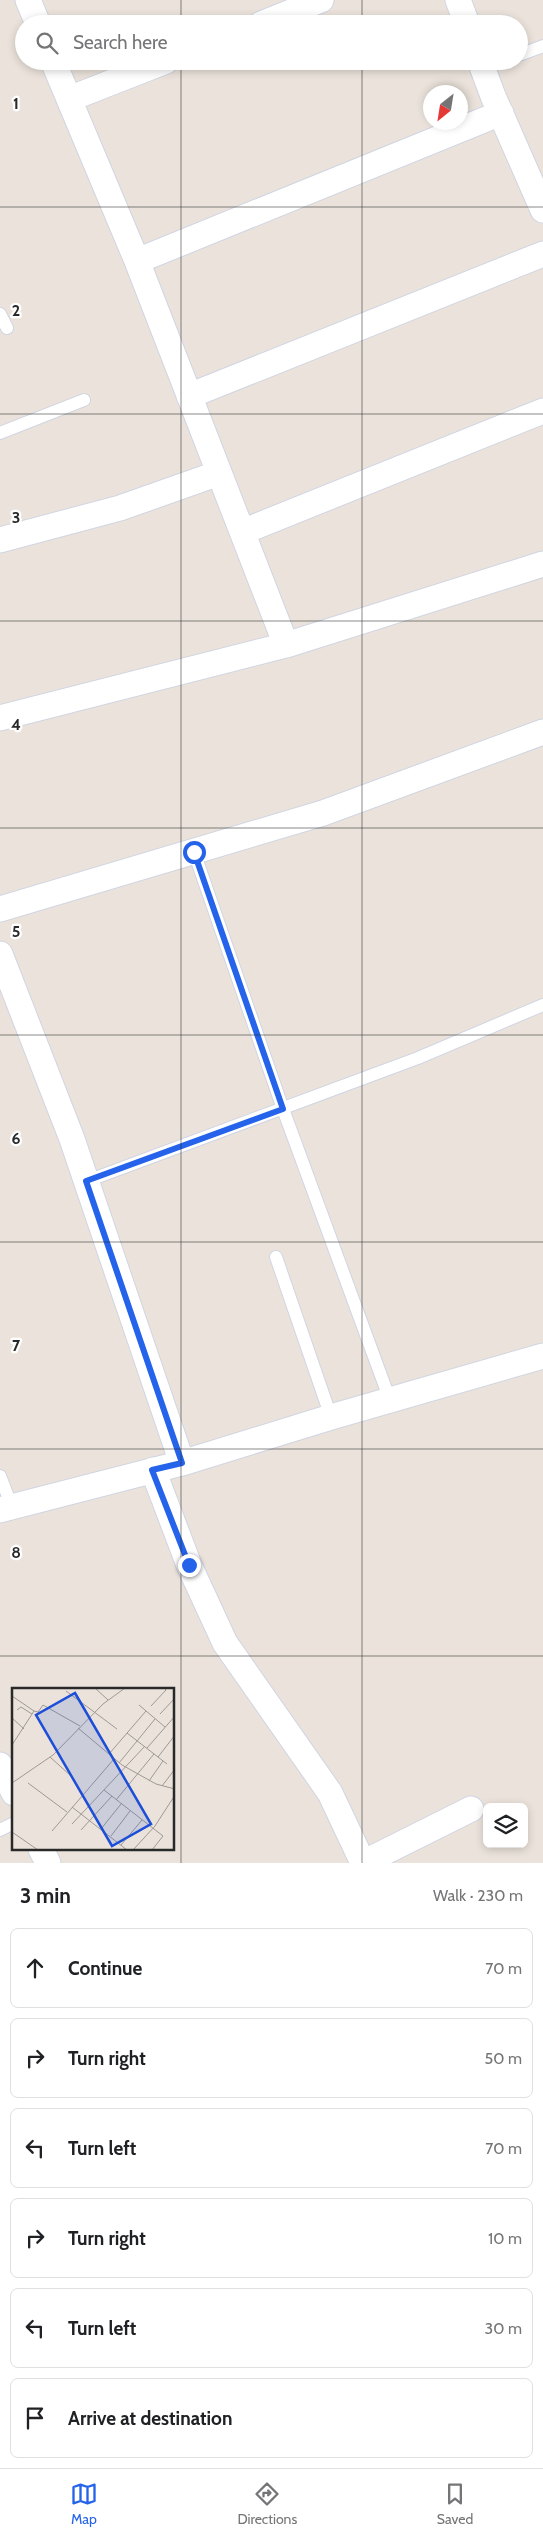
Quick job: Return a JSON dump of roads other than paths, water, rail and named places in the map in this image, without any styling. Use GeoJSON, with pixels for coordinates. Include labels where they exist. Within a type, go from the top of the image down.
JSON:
{"type":"FeatureCollection","features":[{"type":"Feature","properties":{"kind":"street"},"geometry":{"type":"LineString","coordinates":[[28,0],[34,15]]}},
{"type":"Feature","properties":{"kind":"street"},"geometry":{"type":"LineString","coordinates":[[284,15],[321,0]]}},
{"type":"Feature","properties":{"kind":"street"},"geometry":{"type":"LineString","coordinates":[[458,0],[464,15]]}},
{"type":"Feature","properties":{"kind":"street"},"geometry":{"type":"LineString","coordinates":[[57,70],[136,261],[286,644]]}},
{"type":"Feature","properties":{"kind":"street"},"geometry":{"type":"LineString","coordinates":[[69,99],[143,70]]}},
{"type":"Feature","properties":{"kind":"street"},"geometry":{"type":"LineString","coordinates":[[490,70],[501,114],[543,210]]}},
{"type":"Feature","properties":{"kind":"street"},"geometry":{"type":"LineString","coordinates":[[136,261],[501,114]]}},
{"type":"Feature","properties":{"kind":"street"},"geometry":{"type":"LineString","coordinates":[[189,396],[543,254]]}},
{"type":"Feature","properties":{"kind":"street"},"geometry":{"type":"LineString","coordinates":[[242,532],[543,412]]}},
{"type":"Feature","properties":{"kind":"street"},"geometry":{"type":"LineString","coordinates":[[0,540],[120,508],[219,473]]}},
{"type":"Feature","properties":{"kind":"street"},"geometry":{"type":"LineString","coordinates":[[0,718],[286,644],[543,564]]}},
{"type":"Feature","properties":{"kind":"street"},"geometry":{"type":"LineString","coordinates":[[0,910],[323,814],[543,732]]}},
{"type":"Feature","properties":{"kind":"street"},"geometry":{"type":"LineString","coordinates":[[0,954],[8,998],[86,1181],[182,1463]]}},
{"type":"Feature","properties":{"kind":"street"},"geometry":{"type":"LineString","coordinates":[[6,1508],[182,1463],[331,1417],[543,1356]]}},
{"type":"Feature","properties":{"kind":"street"},"geometry":{"type":"LineString","coordinates":[[152,1470],[189,1565],[225,1643],[330,1793],[363,1863],[471,1809]]}},
{"type":"Feature","properties":{"kind":"street"},"geometry":{"type":"LineString","coordinates":[[0,1765],[12,1789]]}},
{"type":"Feature","properties":{"kind":"street"},"geometry":{"type":"LineString","coordinates":[[42,1850],[48,1863]]}},
{"type":"Feature","properties":{"kind":"lane"},"geometry":{"type":"LineString","coordinates":[[528,52],[543,46]]}},
{"type":"Feature","properties":{"kind":"lane"},"geometry":{"type":"LineString","coordinates":[[0,314],[7,328]]}},
{"type":"Feature","properties":{"kind":"lane"},"geometry":{"type":"LineString","coordinates":[[0,433],[84,400]]}},
{"type":"Feature","properties":{"kind":"lane"},"geometry":{"type":"LineString","coordinates":[[194,852],[283,1109],[390,1400]]}},
{"type":"Feature","properties":{"kind":"lane"},"geometry":{"type":"LineString","coordinates":[[86,1181],[418,1058],[543,1005]]}},
{"type":"Feature","properties":{"kind":"lane"},"geometry":{"type":"LineString","coordinates":[[276,1257],[331,1417]]}},
{"type":"Feature","properties":{"kind":"lane"},"geometry":{"type":"LineString","coordinates":[[0,1476],[6,1508]]}},
{"type":"Feature","properties":{"kind":"lane"},"geometry":{"type":"LineString","coordinates":[[0,1830],[12,1824]]}}]}
